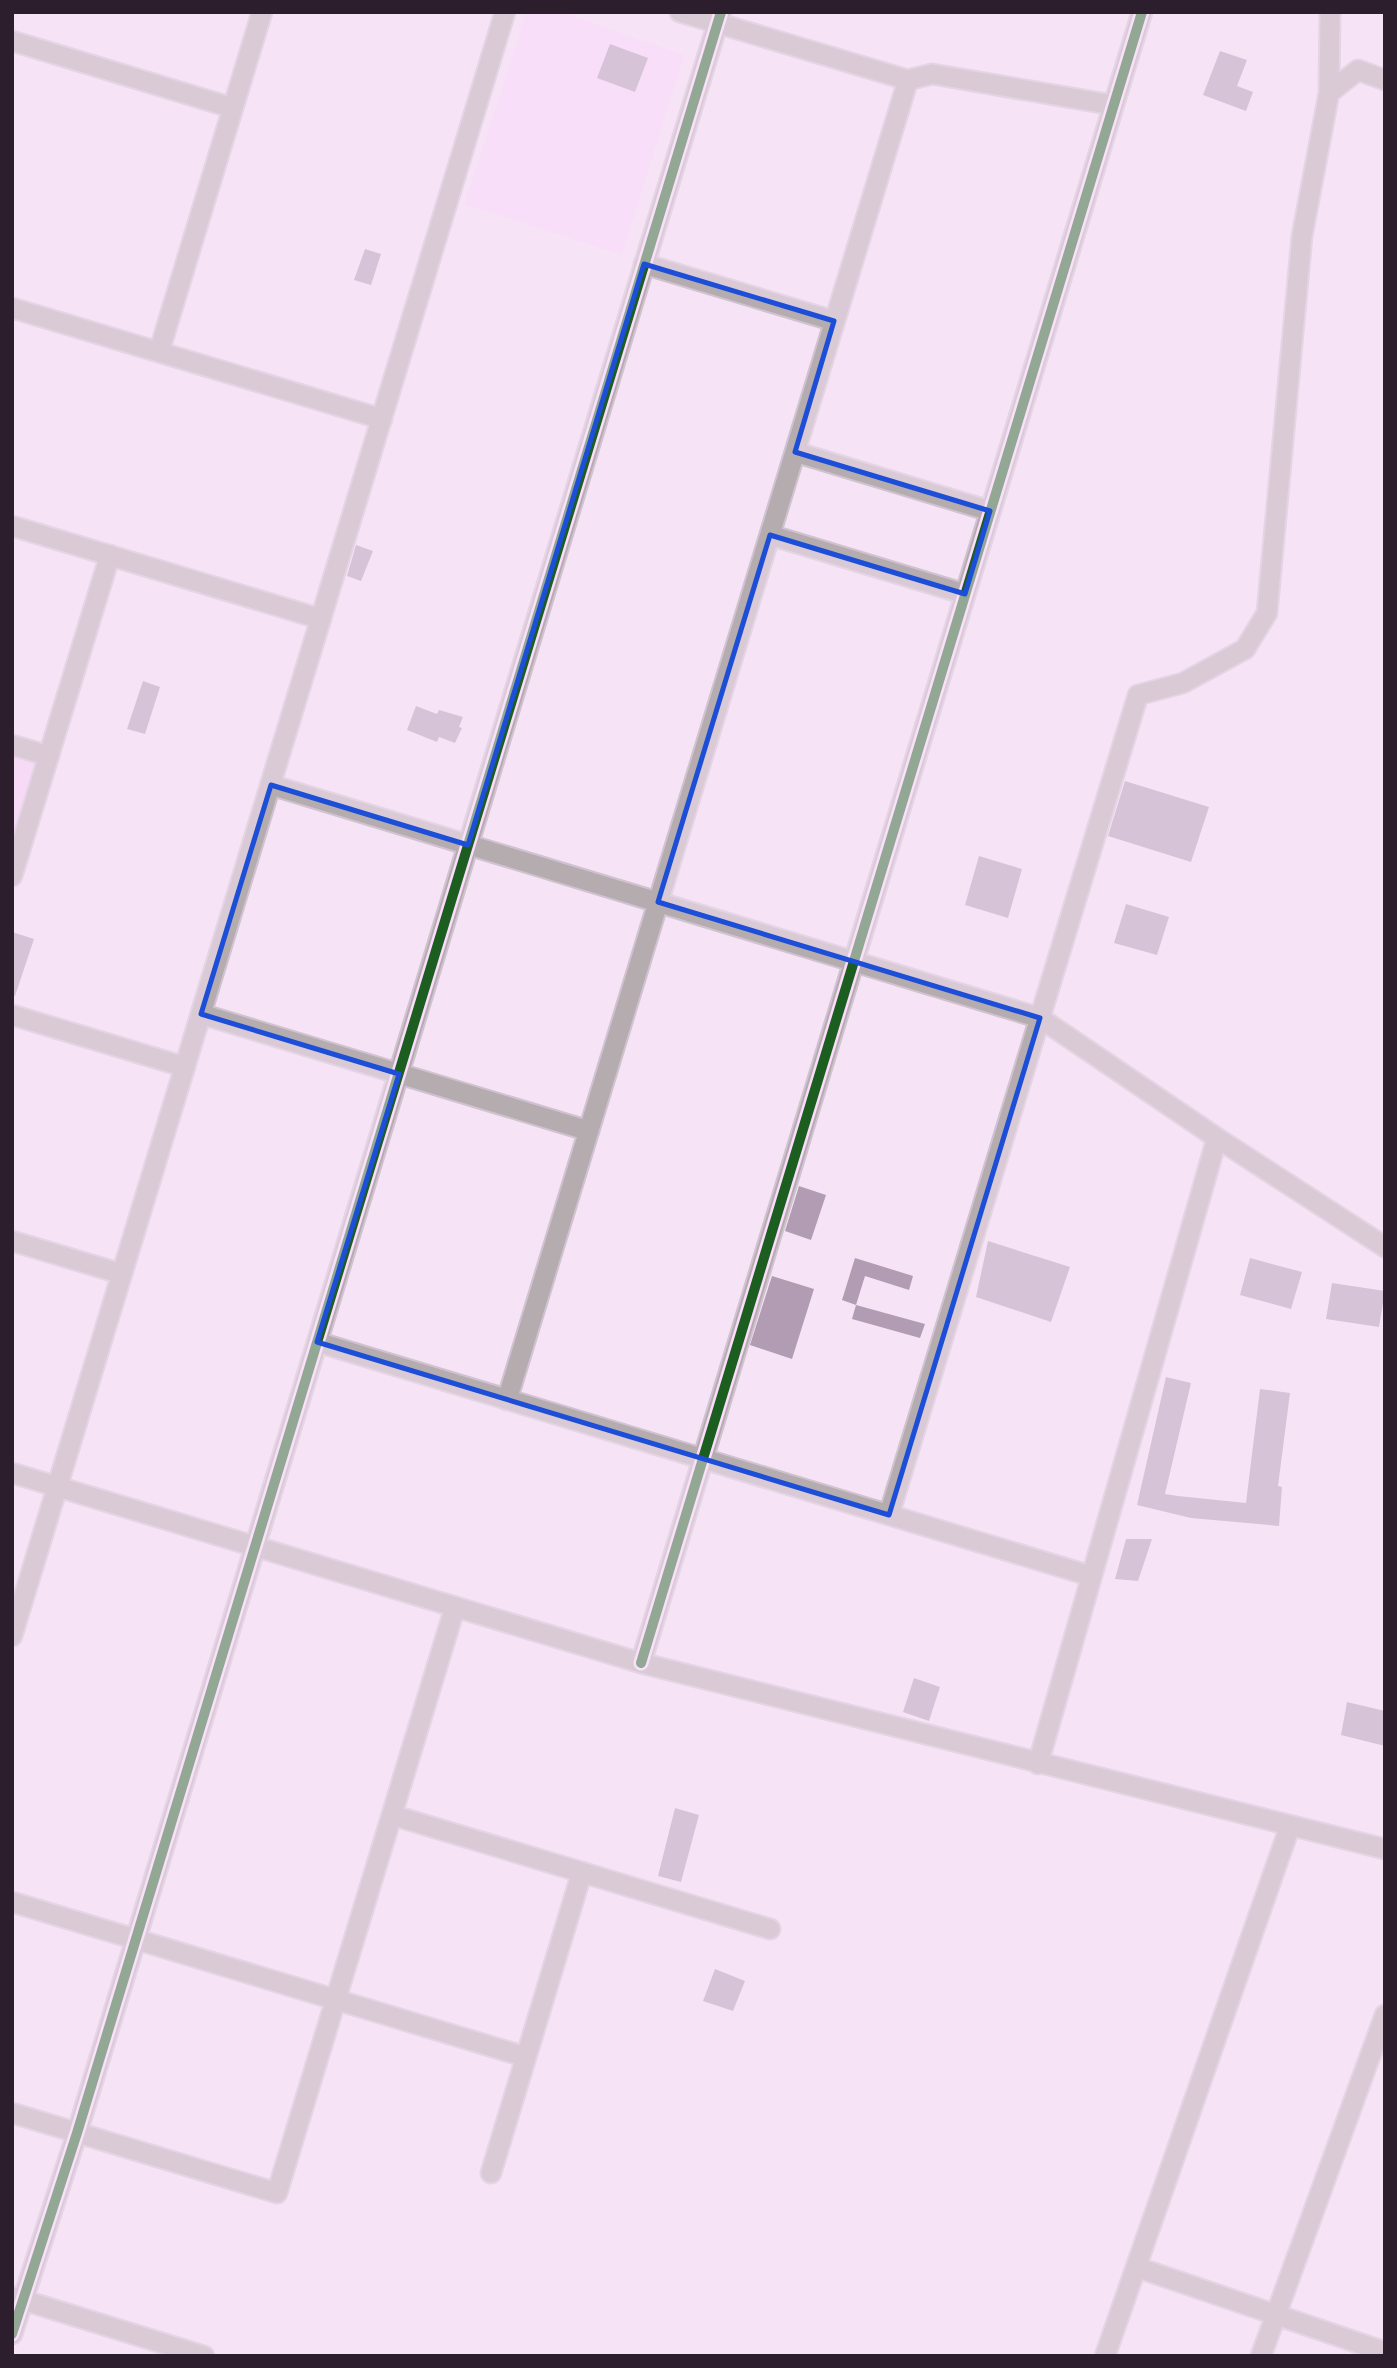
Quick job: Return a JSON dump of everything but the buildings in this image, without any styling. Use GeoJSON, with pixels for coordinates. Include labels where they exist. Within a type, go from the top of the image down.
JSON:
{"type":"FeatureCollection","features":[{"type":"Feature","properties":{"kind":"street"},"geometry":{"type":"LineString","coordinates":[[159,352],[262,12]]}},
{"type":"Feature","properties":{"kind":"street"},"geometry":{"type":"LineString","coordinates":[[12,1636],[505,12]]}},
{"type":"Feature","properties":{"kind":"street"},"geometry":{"type":"LineString","coordinates":[[680,12],[719,18],[908,80],[932,74],[1113,105]]}},
{"type":"Feature","properties":{"kind":"street"},"geometry":{"type":"LineString","coordinates":[[641,1663],[1142,12]]}},
{"type":"Feature","properties":{"kind":"street"},"geometry":{"type":"LineString","coordinates":[[889,1515],[1138,695],[1183,683],[1245,649],[1267,613],[1302,236],[1329,93],[1330,12]]}},
{"type":"Feature","properties":{"kind":"street"},"geometry":{"type":"LineString","coordinates":[[12,2334],[18,2299],[77,2133],[719,18]]}},
{"type":"Feature","properties":{"kind":"street"},"geometry":{"type":"LineString","coordinates":[[12,41],[233,108]]}},
{"type":"Feature","properties":{"kind":"street"},"geometry":{"type":"LineString","coordinates":[[1329,93],[1358,70],[1385,80]]}},
{"type":"Feature","properties":{"kind":"street"},"geometry":{"type":"LineString","coordinates":[[507,1400],[908,80]]}},
{"type":"Feature","properties":{"kind":"street"},"geometry":{"type":"LineString","coordinates":[[644,264],[834,321]]}},
{"type":"Feature","properties":{"kind":"street"},"geometry":{"type":"LineString","coordinates":[[12,308],[382,419]]}},
{"type":"Feature","properties":{"kind":"street"},"geometry":{"type":"LineString","coordinates":[[795,452],[990,511]]}},
{"type":"Feature","properties":{"kind":"street"},"geometry":{"type":"LineString","coordinates":[[12,526],[321,619]]}},
{"type":"Feature","properties":{"kind":"street"},"geometry":{"type":"LineString","coordinates":[[770,535],[965,594]]}},
{"type":"Feature","properties":{"kind":"street"},"geometry":{"type":"LineString","coordinates":[[12,876],[110,555]]}},
{"type":"Feature","properties":{"kind":"street"},"geometry":{"type":"LineString","coordinates":[[12,745],[49,756]]}},
{"type":"Feature","properties":{"kind":"street"},"geometry":{"type":"LineString","coordinates":[[271,785],[1040,1017],[1217,1138],[1385,1247]]}},
{"type":"Feature","properties":{"kind":"street"},"geometry":{"type":"LineString","coordinates":[[201,1014],[589,1132]]}},
{"type":"Feature","properties":{"kind":"street"},"geometry":{"type":"LineString","coordinates":[[12,1015],[185,1067]]}},
{"type":"Feature","properties":{"kind":"street"},"geometry":{"type":"LineString","coordinates":[[1038,1764],[1217,1138]]}},
{"type":"Feature","properties":{"kind":"street"},"geometry":{"type":"LineString","coordinates":[[12,1241],[122,1274]]}},
{"type":"Feature","properties":{"kind":"street"},"geometry":{"type":"LineString","coordinates":[[317,1342],[1091,1576]]}},
{"type":"Feature","properties":{"kind":"street"},"geometry":{"type":"LineString","coordinates":[[12,1473],[641,1663],[1385,1849]]}},
{"type":"Feature","properties":{"kind":"street"},"geometry":{"type":"LineString","coordinates":[[12,2113],[277,2193],[455,1607]]}},
{"type":"Feature","properties":{"kind":"street"},"geometry":{"type":"LineString","coordinates":[[392,1815],[770,1928]]}},
{"type":"Feature","properties":{"kind":"street"},"geometry":{"type":"LineString","coordinates":[[1105,2356],[1290,1826]]}},
{"type":"Feature","properties":{"kind":"street"},"geometry":{"type":"LineString","coordinates":[[491,2173],[582,1872]]}},
{"type":"Feature","properties":{"kind":"street"},"geometry":{"type":"LineString","coordinates":[[12,1902],[526,2057]]}},
{"type":"Feature","properties":{"kind":"street"},"geometry":{"type":"LineString","coordinates":[[1261,2356],[1385,2015]]}},
{"type":"Feature","properties":{"kind":"street"},"geometry":{"type":"LineString","coordinates":[[1136,2267],[1385,2352]]}},
{"type":"Feature","properties":{"kind":"street"},"geometry":{"type":"LineString","coordinates":[[18,2299],[204,2356]]}},
{"type":"Feature","properties":{"kind":"highlighted area"},"geometry":{"type":"Polygon","coordinates":[[[644,264],[834,321],[795,452],[990,511],[965,594],[770,535],[658,902],[1040,1018],[889,1515],[317,1342],[399,1074],[201,1014],[271,785],[468,845],[644,264]]]}},
{"type":"Feature","properties":{"kind":"shaded area"},"geometry":{"type":"Polygon","coordinates":[[[560,12],[684,55],[622,255],[465,204],[526,13],[560,12]]]}},
{"type":"Feature","properties":{"kind":"shaded area"},"geometry":{"type":"Polygon","coordinates":[[[12,752],[41,761],[12,852],[12,752]]]}},
{"type":"Feature","properties":{"kind":"cycle path"},"geometry":{"type":"LineString","coordinates":[[12,2334],[77,2133],[721,12]]}},
{"type":"Feature","properties":{"kind":"cycle path"},"geometry":{"type":"LineString","coordinates":[[641,1663],[1142,12]]}}]}
